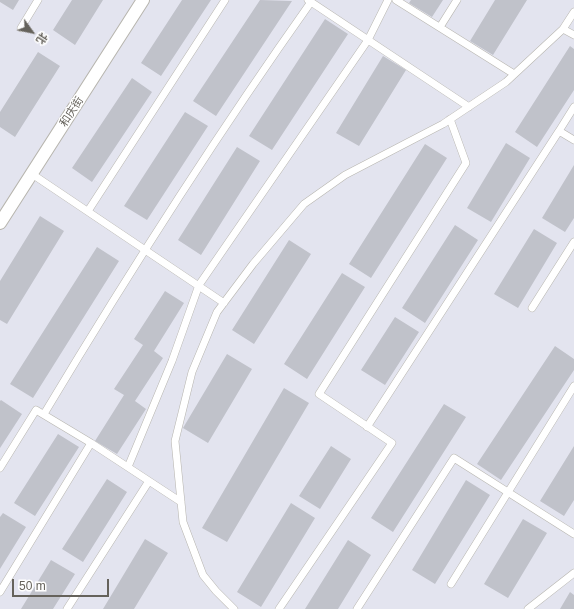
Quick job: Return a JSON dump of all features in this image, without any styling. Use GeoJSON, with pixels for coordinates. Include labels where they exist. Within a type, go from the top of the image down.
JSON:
{"type":"FeatureCollection","features":[{"type":"Feature","properties":{"kind":"street","name":"和庆街"},"geometry":{"type":"LineString","coordinates":[[0,223],[143,0]]}},
{"type":"Feature","properties":{"kind":"lane"},"geometry":{"type":"LineString","coordinates":[[21,28],[38,0]]}},
{"type":"Feature","properties":{"kind":"lane"},"geometry":{"type":"LineString","coordinates":[[88,211],[225,0]]}},
{"type":"Feature","properties":{"kind":"lane"},"geometry":{"type":"LineString","coordinates":[[128,467],[172,361],[199,285],[368,40],[388,0]]}},
{"type":"Feature","properties":{"kind":"lane"},"geometry":{"type":"LineString","coordinates":[[396,0],[514,74]]}},
{"type":"Feature","properties":{"kind":"lane"},"geometry":{"type":"LineString","coordinates":[[440,27],[457,0]]}},
{"type":"Feature","properties":{"kind":"lane"},"geometry":{"type":"LineString","coordinates":[[44,414],[110,304],[309,1],[469,107]]}},
{"type":"Feature","properties":{"kind":"lane"},"geometry":{"type":"LineString","coordinates":[[232,608],[216,591],[204,575],[184,522],[175,441],[192,372],[217,312],[253,264],[304,204],[345,175],[450,119],[469,107],[514,74],[563,29],[574,12]]}},
{"type":"Feature","properties":{"kind":"lane"},"geometry":{"type":"LineString","coordinates":[[563,29],[574,35]]}},
{"type":"Feature","properties":{"kind":"lane"},"geometry":{"type":"LineString","coordinates":[[367,427],[574,107]]}},
{"type":"Feature","properties":{"kind":"lane"},"geometry":{"type":"LineString","coordinates":[[279,609],[392,443],[319,394],[466,163],[450,119]]}},
{"type":"Feature","properties":{"kind":"lane"},"geometry":{"type":"LineString","coordinates":[[559,131],[574,140]]}},
{"type":"Feature","properties":{"kind":"lane"},"geometry":{"type":"LineString","coordinates":[[32,174],[224,303]]}},
{"type":"Feature","properties":{"kind":"lane"},"geometry":{"type":"LineString","coordinates":[[532,308],[574,242]]}},
{"type":"Feature","properties":{"kind":"lane"},"geometry":{"type":"LineString","coordinates":[[451,584],[574,386]]}},
{"type":"Feature","properties":{"kind":"lane"},"geometry":{"type":"LineString","coordinates":[[0,468],[36,410],[91,443],[181,502]]}},
{"type":"Feature","properties":{"kind":"lane"},"geometry":{"type":"LineString","coordinates":[[0,592],[91,443]]}},
{"type":"Feature","properties":{"kind":"lane"},"geometry":{"type":"LineString","coordinates":[[357,609],[454,458],[507,492],[573,531]]}},
{"type":"Feature","properties":{"kind":"lane"},"geometry":{"type":"LineString","coordinates":[[67,609],[149,481]]}},
{"type":"Feature","properties":{"kind":"lane"},"geometry":{"type":"LineString","coordinates":[[528,609],[574,573]]}},
{"type":"Feature","properties":{"kind":"building"},"geometry":{"type":"Polygon","coordinates":[[[0,0],[19,0],[13,10],[0,2],[0,0]]]}},
{"type":"Feature","properties":{"kind":"building"},"geometry":{"type":"Polygon","coordinates":[[[72,0],[103,0],[75,45],[53,30],[72,0]]]}},
{"type":"Feature","properties":{"kind":"building"},"geometry":{"type":"Polygon","coordinates":[[[182,0],[211,0],[161,76],[141,63],[182,0]]]}},
{"type":"Feature","properties":{"kind":"building"},"geometry":{"type":"Polygon","coordinates":[[[260,0],[292,1],[216,116],[193,101],[260,0]]]}},
{"type":"Feature","properties":{"kind":"building"},"geometry":{"type":"Polygon","coordinates":[[[411,0],[443,0],[432,17],[409,3],[411,0]]]}},
{"type":"Feature","properties":{"kind":"building"},"geometry":{"type":"Polygon","coordinates":[[[495,0],[527,0],[493,55],[470,41],[495,0]]]}},
{"type":"Feature","properties":{"kind":"building"},"geometry":{"type":"Polygon","coordinates":[[[325,19],[348,34],[272,150],[249,136],[325,19]]]}},
{"type":"Feature","properties":{"kind":"building"},"geometry":{"type":"Polygon","coordinates":[[[570,46],[574,49],[574,90],[537,147],[515,132],[570,46]]]}},
{"type":"Feature","properties":{"kind":"building"},"geometry":{"type":"Polygon","coordinates":[[[38,52],[60,66],[15,137],[0,127],[0,112],[38,52]]]}},
{"type":"Feature","properties":{"kind":"building"},"geometry":{"type":"Polygon","coordinates":[[[383,56],[406,70],[359,146],[336,133],[383,56]]]}},
{"type":"Feature","properties":{"kind":"building"},"geometry":{"type":"Polygon","coordinates":[[[132,78],[152,92],[92,182],[72,168],[132,78]]]}},
{"type":"Feature","properties":{"kind":"building"},"geometry":{"type":"Polygon","coordinates":[[[185,112],[208,126],[147,220],[124,206],[185,112]]]}},
{"type":"Feature","properties":{"kind":"building"},"geometry":{"type":"Polygon","coordinates":[[[506,143],[530,158],[491,222],[467,208],[506,143]]]}},
{"type":"Feature","properties":{"kind":"building"},"geometry":{"type":"Polygon","coordinates":[[[425,144],[447,158],[371,278],[349,264],[425,144]]]}},
{"type":"Feature","properties":{"kind":"building"},"geometry":{"type":"Polygon","coordinates":[[[237,147],[260,161],[201,255],[178,240],[237,147]]]}},
{"type":"Feature","properties":{"kind":"building"},"geometry":{"type":"Polygon","coordinates":[[[574,165],[574,218],[565,232],[542,218],[574,165]]]}},
{"type":"Feature","properties":{"kind":"building"},"geometry":{"type":"Polygon","coordinates":[[[40,216],[64,231],[7,324],[0,320],[0,281],[40,216]]]}},
{"type":"Feature","properties":{"kind":"building"},"geometry":{"type":"Polygon","coordinates":[[[455,225],[478,240],[425,323],[402,308],[455,225]]]}},
{"type":"Feature","properties":{"kind":"building"},"geometry":{"type":"Polygon","coordinates":[[[534,229],[557,243],[518,308],[494,294],[534,229]]]}},
{"type":"Feature","properties":{"kind":"building"},"geometry":{"type":"Polygon","coordinates":[[[289,240],[311,254],[254,344],[232,330],[289,240]]]}},
{"type":"Feature","properties":{"kind":"building"},"geometry":{"type":"Polygon","coordinates":[[[97,247],[119,261],[33,398],[10,384],[97,247]]]}},
{"type":"Feature","properties":{"kind":"building"},"geometry":{"type":"Polygon","coordinates":[[[342,273],[365,287],[307,379],[284,364],[342,273]]]}},
{"type":"Feature","properties":{"kind":"building"},"geometry":{"type":"Polygon","coordinates":[[[165,291],[184,303],[154,351],[163,358],[135,401],[146,409],[117,454],[95,441],[124,395],[114,389],[143,345],[134,339],[165,291]]]}},
{"type":"Feature","properties":{"kind":"building"},"geometry":{"type":"Polygon","coordinates":[[[395,317],[419,332],[385,385],[361,370],[395,317]]]}},
{"type":"Feature","properties":{"kind":"building"},"geometry":{"type":"Polygon","coordinates":[[[555,346],[574,359],[574,370],[501,480],[477,464],[555,346]]]}},
{"type":"Feature","properties":{"kind":"building"},"geometry":{"type":"Polygon","coordinates":[[[227,354],[252,369],[208,443],[183,428],[227,354]]]}},
{"type":"Feature","properties":{"kind":"building"},"geometry":{"type":"Polygon","coordinates":[[[284,388],[309,403],[227,542],[202,528],[284,388]]]}},
{"type":"Feature","properties":{"kind":"building"},"geometry":{"type":"Polygon","coordinates":[[[1,400],[22,414],[0,448],[0,401],[1,400]]]}},
{"type":"Feature","properties":{"kind":"building"},"geometry":{"type":"Polygon","coordinates":[[[444,404],[466,417],[393,532],[371,518],[444,404]]]}},
{"type":"Feature","properties":{"kind":"building"},"geometry":{"type":"Polygon","coordinates":[[[58,434],[79,447],[35,516],[14,503],[58,434]]]}},
{"type":"Feature","properties":{"kind":"building"},"geometry":{"type":"Polygon","coordinates":[[[331,446],[351,459],[320,509],[299,496],[331,446]]]}},
{"type":"Feature","properties":{"kind":"building"},"geometry":{"type":"Polygon","coordinates":[[[574,446],[574,500],[564,516],[540,501],[574,446]]]}},
{"type":"Feature","properties":{"kind":"building"},"geometry":{"type":"Polygon","coordinates":[[[107,479],[127,492],[83,562],[62,549],[107,479]]]}},
{"type":"Feature","properties":{"kind":"building"},"geometry":{"type":"Polygon","coordinates":[[[466,480],[490,495],[435,584],[412,570],[466,480]]]}},
{"type":"Feature","properties":{"kind":"building"},"geometry":{"type":"Polygon","coordinates":[[[291,503],[315,518],[261,607],[237,592],[291,503]]]}},
{"type":"Feature","properties":{"kind":"building"},"geometry":{"type":"Polygon","coordinates":[[[3,513],[26,527],[0,569],[0,517],[3,513]]]}},
{"type":"Feature","properties":{"kind":"building"},"geometry":{"type":"Polygon","coordinates":[[[523,519],[547,533],[508,598],[484,584],[523,519]]]}},
{"type":"Feature","properties":{"kind":"building"},"geometry":{"type":"Polygon","coordinates":[[[145,539],[168,553],[134,609],[103,609],[145,539]]]}},
{"type":"Feature","properties":{"kind":"building"},"geometry":{"type":"Polygon","coordinates":[[[348,540],[371,555],[338,609],[305,609],[348,540]]]}},
{"type":"Feature","properties":{"kind":"building"},"geometry":{"type":"Polygon","coordinates":[[[51,560],[75,574],[53,609],[21,609],[51,560]]]}},
{"type":"Feature","properties":{"kind":"building"},"geometry":{"type":"Polygon","coordinates":[[[570,592],[574,595],[574,609],[560,609],[570,592]]]}}]}
